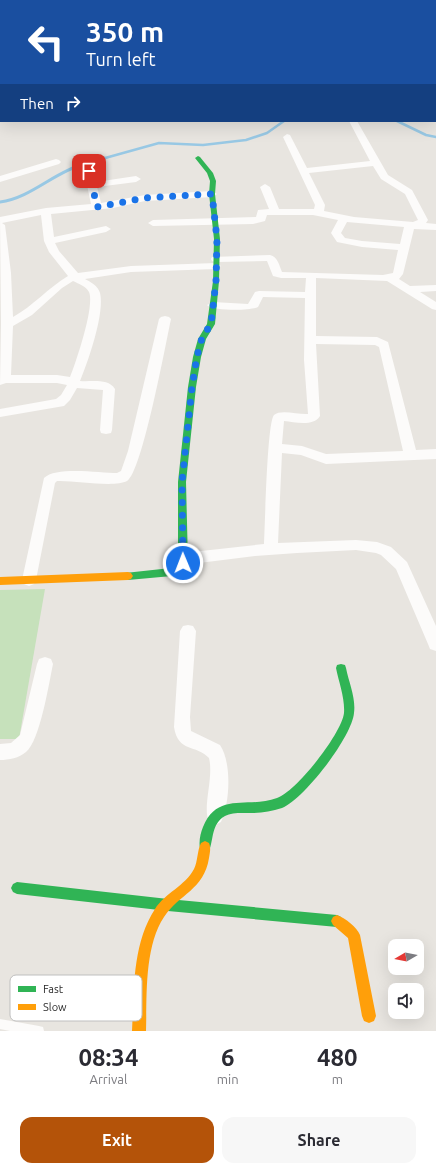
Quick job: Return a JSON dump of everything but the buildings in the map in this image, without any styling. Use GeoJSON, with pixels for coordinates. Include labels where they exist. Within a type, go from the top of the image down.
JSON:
{"type":"FeatureCollection","features":[{"type":"Feature","properties":{"kind":"street"},"geometry":{"type":"LineString","coordinates":[[7,324],[28,314],[58,286],[73,277],[131,269],[265,257],[272,260],[277,274],[281,275],[394,277],[398,274],[409,227],[422,222],[423,220],[411,195],[405,188],[384,177],[354,122]]}},
{"type":"Feature","properties":{"kind":"street"},"geometry":{"type":"LineString","coordinates":[[287,137],[320,205],[320,209],[317,212]]}},
{"type":"Feature","properties":{"kind":"street"},"geometry":{"type":"LineString","coordinates":[[0,581],[162,574],[172,572],[180,568],[183,559],[182,482],[192,387],[197,356],[202,338],[210,328],[216,262],[212,176],[198,158]]}},
{"type":"Feature","properties":{"kind":"street"},"geometry":{"type":"LineString","coordinates":[[0,179],[56,162]]}},
{"type":"Feature","properties":{"kind":"street"},"geometry":{"type":"LineString","coordinates":[[304,171],[376,163]]}},
{"type":"Feature","properties":{"kind":"street"},"geometry":{"type":"LineString","coordinates":[[89,171],[97,207]]}},
{"type":"Feature","properties":{"kind":"street"},"geometry":{"type":"LineString","coordinates":[[92,185],[136,179]]}},
{"type":"Feature","properties":{"kind":"street"},"geometry":{"type":"LineString","coordinates":[[265,187],[275,212]]}},
{"type":"Feature","properties":{"kind":"street"},"geometry":{"type":"LineString","coordinates":[[0,220],[46,211],[97,207],[145,198],[212,194]]}},
{"type":"Feature","properties":{"kind":"street"},"geometry":{"type":"LineString","coordinates":[[0,413],[60,403],[64,401],[72,383],[79,374],[93,320],[95,294],[90,286],[73,277],[73,274],[54,252],[49,241],[46,211]]}},
{"type":"Feature","properties":{"kind":"street"},"geometry":{"type":"LineString","coordinates":[[154,223],[259,221],[262,218],[262,212],[317,212],[344,219],[436,226]]}},
{"type":"Feature","properties":{"kind":"street"},"geometry":{"type":"LineString","coordinates":[[344,219],[336,233],[340,240],[404,247]]}},
{"type":"Feature","properties":{"kind":"street"},"geometry":{"type":"LineString","coordinates":[[0,225],[6,273],[7,324],[5,375],[2,380]]}},
{"type":"Feature","properties":{"kind":"street"},"geometry":{"type":"LineString","coordinates":[[49,241],[106,229]]}},
{"type":"Feature","properties":{"kind":"street"},"geometry":{"type":"LineString","coordinates":[[271,549],[276,426],[280,417],[311,418],[314,416],[310,340],[311,275]]}},
{"type":"Feature","properties":{"kind":"street"},"geometry":{"type":"LineString","coordinates":[[390,278],[436,307]]}},
{"type":"Feature","properties":{"kind":"street"},"geometry":{"type":"LineString","coordinates":[[408,289],[436,288]]}},
{"type":"Feature","properties":{"kind":"street"},"geometry":{"type":"LineString","coordinates":[[213,305],[250,307],[254,305],[259,294],[311,295]]}},
{"type":"Feature","properties":{"kind":"street"},"geometry":{"type":"LineString","coordinates":[[29,580],[49,481],[53,477],[59,476],[117,478],[123,477],[127,473],[135,451],[165,319]]}},
{"type":"Feature","properties":{"kind":"street"},"geometry":{"type":"LineString","coordinates":[[310,340],[377,341],[384,345],[411,455]]}},
{"type":"Feature","properties":{"kind":"street"},"geometry":{"type":"LineString","coordinates":[[2,380],[57,379],[66,380],[72,383],[106,386],[109,389],[106,430]]}},
{"type":"Feature","properties":{"kind":"street"},"geometry":{"type":"LineString","coordinates":[[275,448],[302,451],[326,459],[436,454]]}},
{"type":"Feature","properties":{"kind":"street"},"geometry":{"type":"LineString","coordinates":[[183,559],[271,549],[356,545],[386,551],[402,566],[436,644]]}},
{"type":"Feature","properties":{"kind":"street"},"geometry":{"type":"LineString","coordinates":[[142,993],[150,933],[158,915],[185,891],[199,875],[203,865],[208,826],[215,816],[219,781],[217,754],[210,748],[188,739],[183,733],[182,715],[188,631]]}},
{"type":"Feature","properties":{"kind":"street"},"geometry":{"type":"LineString","coordinates":[[0,752],[18,750],[25,743],[45,664]]}},
{"type":"Feature","properties":{"kind":"street"},"geometry":{"type":"LineString","coordinates":[[215,816],[232,810],[282,803],[294,794],[319,766],[344,728],[348,718],[348,704],[340,668]]}},
{"type":"Feature","properties":{"kind":"street"},"geometry":{"type":"LineString","coordinates":[[17,888],[168,905],[337,921],[354,935],[369,1016]]}},
{"type":"Feature","properties":{"kind":"street"},"geometry":{"type":"LineString","coordinates":[[139,1031],[140,1021]]}},
{"type":"Feature","properties":{"kind":"lane"},"geometry":{"type":"LineString","coordinates":[[0,1024],[39,1031]]}},
{"type":"Feature","properties":{"kind":"green space"},"geometry":{"type":"Polygon","coordinates":[[[45,589],[19,739],[0,739],[0,590],[45,589]]]}},
{"type":"Feature","properties":{"kind":"waterway"},"geometry":{"type":"LineString","coordinates":[[80,165],[159,143],[203,145],[246,140],[267,133],[283,122]]}},
{"type":"Feature","properties":{"kind":"waterway"},"geometry":{"type":"LineString","coordinates":[[399,122],[426,135],[436,137]]}},
{"type":"Feature","properties":{"kind":"waterway"},"geometry":{"type":"LineString","coordinates":[[0,202],[22,196],[63,173],[84,164]]}},
{"type":"Feature","properties":{"kind":"traffic: fast"},"geometry":{"type":"LineString","coordinates":[[128,576],[172,572],[180,569],[183,563],[182,482],[192,387],[197,357],[202,339],[211,324],[216,281],[217,239],[212,194],[213,181],[210,173],[198,158]]}},
{"type":"Feature","properties":{"kind":"traffic: fast"},"geometry":{"type":"LineString","coordinates":[[205,847],[208,830],[213,818],[221,812],[230,809],[267,806],[280,803],[298,790],[319,766],[338,739],[348,719],[349,707],[341,668]]}},
{"type":"Feature","properties":{"kind":"traffic: fast"},"geometry":{"type":"LineString","coordinates":[[17,888],[168,905],[337,921]]}},
{"type":"Feature","properties":{"kind":"traffic: slow"},"geometry":{"type":"LineString","coordinates":[[0,581],[128,576]]}},
{"type":"Feature","properties":{"kind":"traffic: slow"},"geometry":{"type":"LineString","coordinates":[[142,976],[146,948],[154,923],[160,912],[167,904],[184,890],[198,874],[203,862],[205,847]]}},
{"type":"Feature","properties":{"kind":"traffic: slow"},"geometry":{"type":"LineString","coordinates":[[337,921],[354,935],[369,1016]]}},
{"type":"Feature","properties":{"kind":"traffic: slow"},"geometry":{"type":"LineString","coordinates":[[139,1031],[140,1021]]}},
{"type":"Feature","properties":{"kind":"route"},"geometry":{"type":"LineString","coordinates":[[89,171],[97,207],[145,198],[212,194],[214,202],[217,239],[216,281],[211,324],[210,328],[202,338],[197,356],[192,387],[182,482],[183,563]]}}]}
